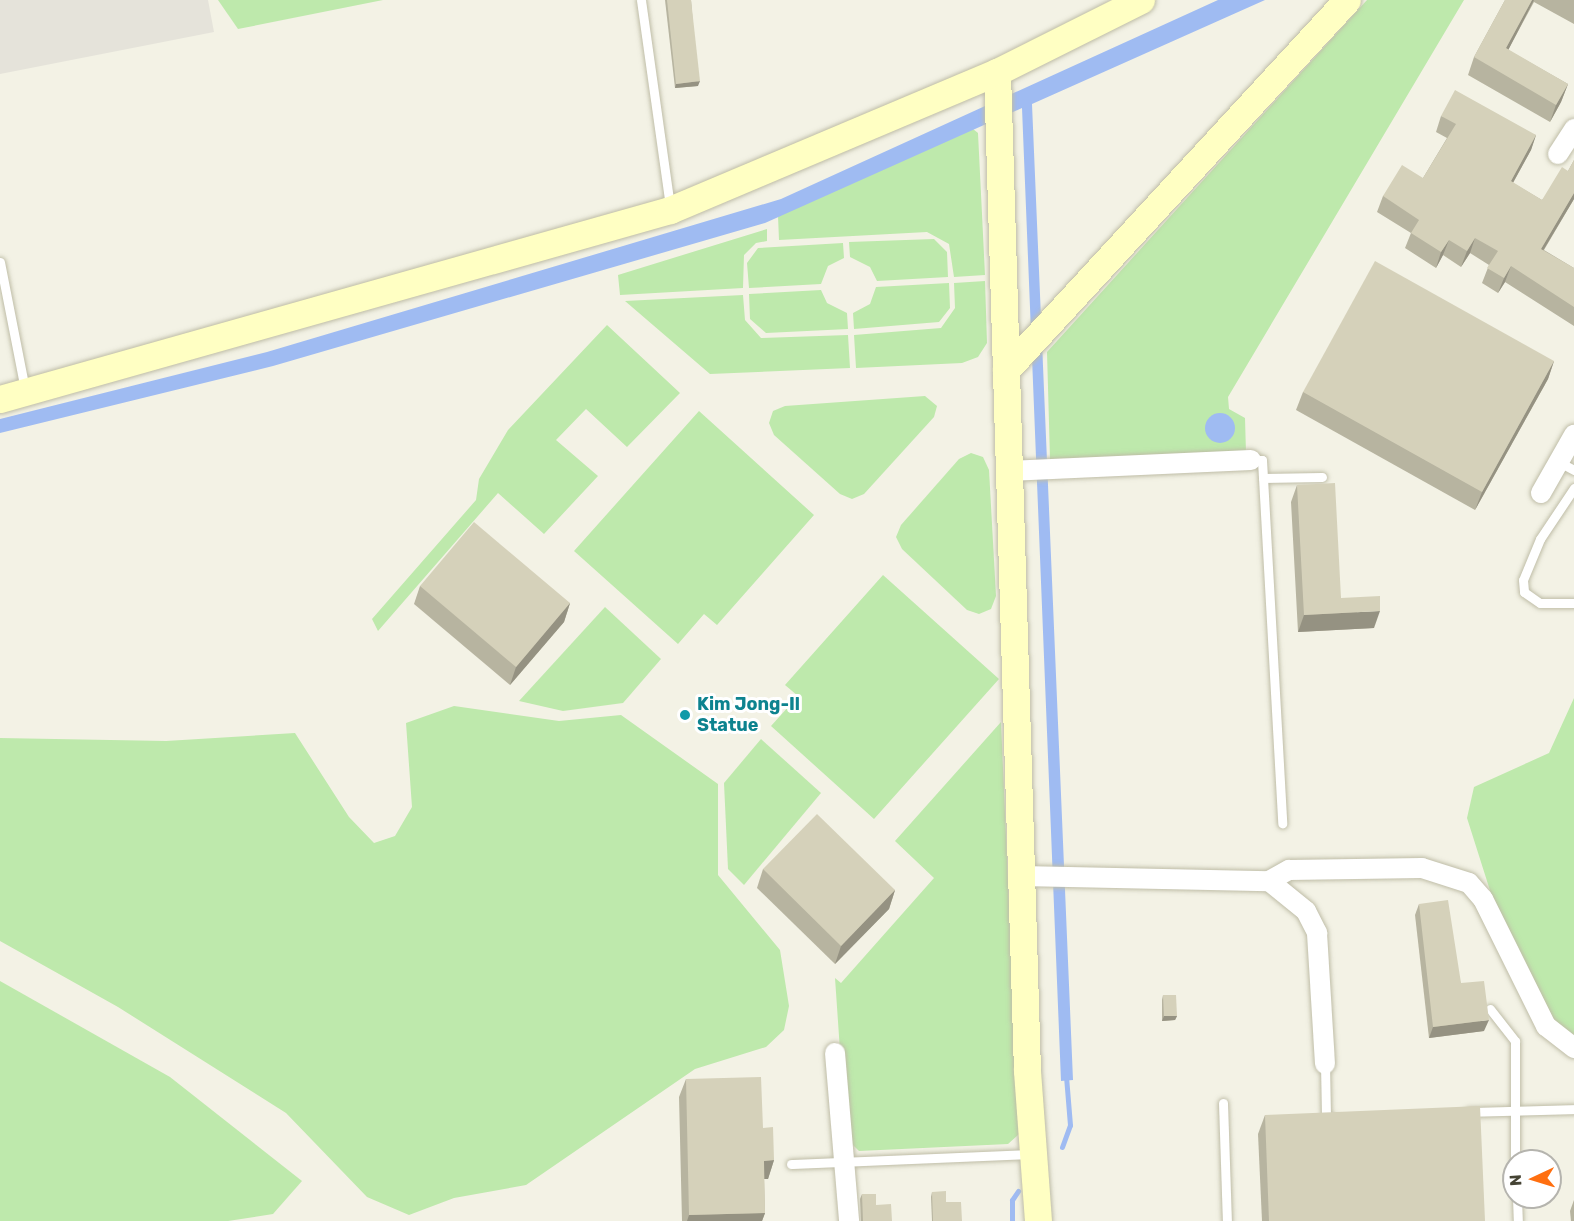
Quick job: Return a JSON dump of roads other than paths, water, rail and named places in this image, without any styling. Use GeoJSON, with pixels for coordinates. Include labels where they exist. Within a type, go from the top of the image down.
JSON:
{"type":"FeatureCollection","features":[{"type":"Feature","properties":{"kind":"street"},"geometry":{"type":"LineString","coordinates":[[13,396],[670,210],[996,72],[1141,0]]}},
{"type":"Feature","properties":{"kind":"street"},"geometry":{"type":"LineString","coordinates":[[1006,370],[1347,0]]}},
{"type":"Feature","properties":{"kind":"street"},"geometry":{"type":"LineString","coordinates":[[996,72],[1027,1071],[1035,1154],[1038,1221]]}},
{"type":"Feature","properties":{"kind":"street"},"geometry":{"type":"LineString","coordinates":[[1558,154],[1574,129]]}},
{"type":"Feature","properties":{"kind":"street"},"geometry":{"type":"LineString","coordinates":[[1541,493],[1566,466],[1574,435]]}},
{"type":"Feature","properties":{"kind":"street"},"geometry":{"type":"LineString","coordinates":[[1008,471],[1251,460]]}},
{"type":"Feature","properties":{"kind":"street"},"geometry":{"type":"LineString","coordinates":[[1021,876],[1056,874],[1269,881],[1289,870],[1422,868],[1469,883],[1483,899],[1546,1026],[1574,1048]]}},
{"type":"Feature","properties":{"kind":"street"},"geometry":{"type":"LineString","coordinates":[[1269,881],[1306,911],[1317,933],[1325,1064]]}},
{"type":"Feature","properties":{"kind":"street"},"geometry":{"type":"LineString","coordinates":[[835,1053],[849,1221]]}},
{"type":"Feature","properties":{"kind":"lane"},"geometry":{"type":"LineString","coordinates":[[641,0],[670,210]]}},
{"type":"Feature","properties":{"kind":"lane"},"geometry":{"type":"LineString","coordinates":[[0,262],[13,396]]}},
{"type":"Feature","properties":{"kind":"lane"},"geometry":{"type":"LineString","coordinates":[[1251,460],[1262,460],[1282,823]]}},
{"type":"Feature","properties":{"kind":"lane"},"geometry":{"type":"LineString","coordinates":[[1263,478],[1322,477]]}},
{"type":"Feature","properties":{"kind":"lane"},"geometry":{"type":"LineString","coordinates":[[1574,488],[1540,539],[1522,580],[1524,592],[1540,603],[1574,603]]}},
{"type":"Feature","properties":{"kind":"lane"},"geometry":{"type":"LineString","coordinates":[[1490,1009],[1515,1041],[1519,1076],[1513,1110],[1515,1149]]}},
{"type":"Feature","properties":{"kind":"lane"},"geometry":{"type":"LineString","coordinates":[[1325,1064],[1326,1118],[1350,1117]]}},
{"type":"Feature","properties":{"kind":"lane"},"geometry":{"type":"LineString","coordinates":[[1222,1103],[1227,1221]]}},
{"type":"Feature","properties":{"kind":"lane"},"geometry":{"type":"LineString","coordinates":[[1455,1112],[1574,1109]]}},
{"type":"Feature","properties":{"kind":"lane"},"geometry":{"type":"LineString","coordinates":[[791,1164],[844,1165],[1035,1154]]}},
{"type":"Feature","properties":{"kind":"water"},"geometry":{"type":"Polygon","coordinates":[[[1218,0],[1265,0],[1032,104],[1073,1080],[1061,1081],[1022,108],[765,223],[273,366],[0,433],[0,419],[267,352],[781,199],[1218,0]]]}},
{"type":"Feature","properties":{"kind":"water"},"geometry":{"type":"Polygon","coordinates":[[[1220,413],[1231,417],[1235,428],[1231,439],[1220,443],[1209,439],[1205,428],[1209,417],[1220,413]]]}},
{"type":"Feature","properties":{"kind":"waterway"},"geometry":{"type":"LineString","coordinates":[[1062,1147],[1070,1125],[1066,1076]]}},
{"type":"Feature","properties":{"kind":"waterway"},"geometry":{"type":"LineString","coordinates":[[1012,1221],[1012,1200],[1018,1191]]}},
{"type":"Feature","properties":{"kind":"place","name":"Kim Jong-Il Statue"},"geometry":{"type":"Point","coordinates":[685,715]}}]}
